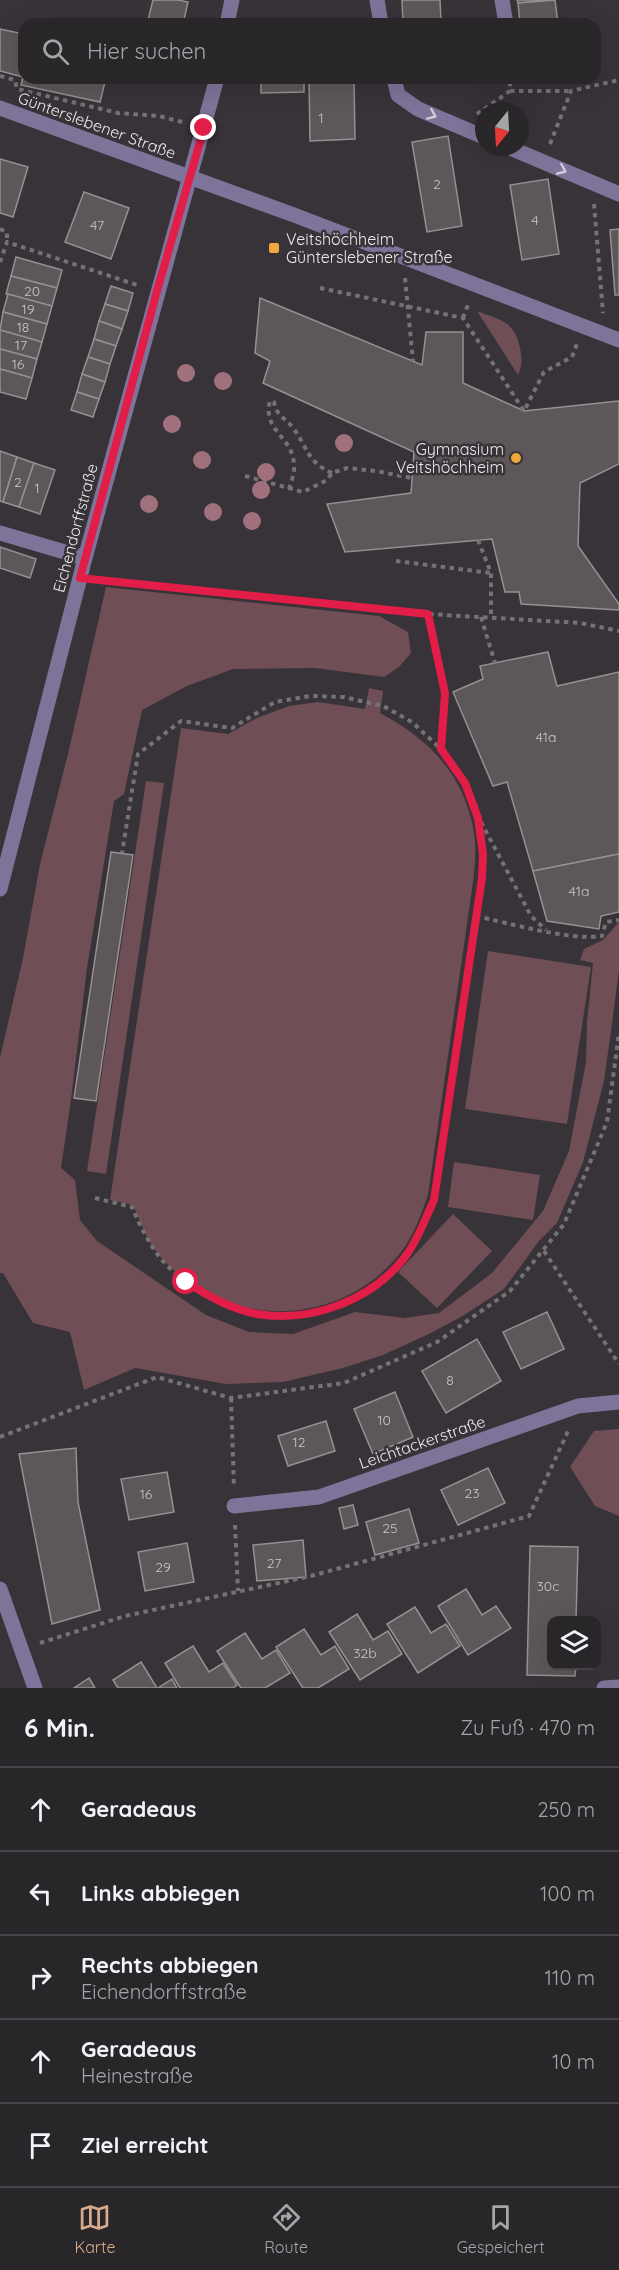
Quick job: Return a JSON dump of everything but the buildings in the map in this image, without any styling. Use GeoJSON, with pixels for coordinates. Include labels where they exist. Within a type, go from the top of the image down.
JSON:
{"type":"FeatureCollection","features":[{"type":"Feature","properties":{"kind":"street"},"geometry":{"type":"LineString","coordinates":[[228,18],[232,0]]}},
{"type":"Feature","properties":{"kind":"street"},"geometry":{"type":"LineString","coordinates":[[377,0],[380,18]]}},
{"type":"Feature","properties":{"kind":"street"},"geometry":{"type":"LineString","coordinates":[[502,0],[505,18]]}},
{"type":"Feature","properties":{"kind":"street","name":"Eichendorffstraße"},"geometry":{"type":"LineString","coordinates":[[0,889],[85,558],[215,84]]}},
{"type":"Feature","properties":{"kind":"street"},"geometry":{"type":"LineString","coordinates":[[395,84],[398,95],[418,110],[475,133]]}},
{"type":"Feature","properties":{"kind":"street","name":"Günterslebener Straße"},"geometry":{"type":"LineString","coordinates":[[0,108],[294,215],[612,338]]}},
{"type":"Feature","properties":{"kind":"street"},"geometry":{"type":"LineString","coordinates":[[529,156],[619,194]]}},
{"type":"Feature","properties":{"kind":"street"},"geometry":{"type":"LineString","coordinates":[[0,533],[85,558]]}},
{"type":"Feature","properties":{"kind":"street","name":"Leichtackerstraße"},"geometry":{"type":"LineString","coordinates":[[234,1506],[319,1497],[578,1406],[619,1402]]}},
{"type":"Feature","properties":{"kind":"street"},"geometry":{"type":"LineString","coordinates":[[0,1589],[35,1688]]}},
{"type":"Feature","properties":{"kind":"street"},"geometry":{"type":"LineString","coordinates":[[604,1688],[619,1687]]}},
{"type":"Feature","properties":{"kind":"path"},"geometry":{"type":"LineString","coordinates":[[0,76],[15,80],[17,89],[118,113],[159,116],[204,128]]}},
{"type":"Feature","properties":{"kind":"path"},"geometry":{"type":"LineString","coordinates":[[459,127],[510,91],[571,91],[619,80]]}},
{"type":"Feature","properties":{"kind":"path"},"geometry":{"type":"LineString","coordinates":[[510,84],[510,91]]}},
{"type":"Feature","properties":{"kind":"path"},"geometry":{"type":"LineString","coordinates":[[543,162],[571,91]]}},
{"type":"Feature","properties":{"kind":"path"},"geometry":{"type":"LineString","coordinates":[[592,183],[612,338]]}},
{"type":"Feature","properties":{"kind":"path"},"geometry":{"type":"LineString","coordinates":[[0,229],[7,232],[7,242],[0,262]]}},
{"type":"Feature","properties":{"kind":"path"},"geometry":{"type":"LineString","coordinates":[[7,242],[157,291]]}},
{"type":"Feature","properties":{"kind":"path"},"geometry":{"type":"LineString","coordinates":[[403,258],[413,361]]}},
{"type":"Feature","properties":{"kind":"path"},"geometry":{"type":"LineString","coordinates":[[320,288],[463,318],[524,411],[544,372],[572,357]]}},
{"type":"Feature","properties":{"kind":"path"},"geometry":{"type":"LineString","coordinates":[[289,489],[294,465],[283,436],[269,423],[267,413],[270,401],[274,402],[281,418],[293,427],[313,462],[332,473]]}},
{"type":"Feature","properties":{"kind":"path"},"geometry":{"type":"LineString","coordinates":[[245,476],[303,492],[327,480],[332,473],[347,468],[412,478]]}},
{"type":"Feature","properties":{"kind":"path"},"geometry":{"type":"LineString","coordinates":[[478,540],[491,573],[491,618]]}},
{"type":"Feature","properties":{"kind":"path"},"geometry":{"type":"LineString","coordinates":[[396,561],[491,573]]}},
{"type":"Feature","properties":{"kind":"path"},"geometry":{"type":"LineString","coordinates":[[80,578],[428,614],[580,623],[619,631]]}},
{"type":"Feature","properties":{"kind":"path"},"geometry":{"type":"LineString","coordinates":[[428,614],[445,693],[441,749]]}},
{"type":"Feature","properties":{"kind":"path"},"geometry":{"type":"LineString","coordinates":[[480,617],[495,663]]}},
{"type":"Feature","properties":{"kind":"path"},"geometry":{"type":"LineString","coordinates":[[122,853],[138,754],[181,720],[232,728],[275,702],[310,696],[344,697],[383,706],[393,711],[412,722],[441,749],[465,783],[478,818],[531,916],[546,931]]}},
{"type":"Feature","properties":{"kind":"path"},"geometry":{"type":"LineString","coordinates":[[95,1198],[132,1206],[138,1223],[156,1252],[186,1282],[218,1302],[256,1314],[291,1317],[322,1311],[354,1299],[380,1282],[404,1258],[420,1232],[434,1200],[476,916],[483,854],[478,818]]}},
{"type":"Feature","properties":{"kind":"path"},"geometry":{"type":"LineString","coordinates":[[476,916],[592,938],[602,936],[606,922],[619,920]]}},
{"type":"Feature","properties":{"kind":"path"},"geometry":{"type":"LineString","coordinates":[[0,1437],[157,1377],[231,1398],[344,1383],[437,1342],[510,1291],[564,1224],[607,1122],[619,1033]]}},
{"type":"Feature","properties":{"kind":"path"},"geometry":{"type":"LineString","coordinates":[[544,1251],[619,1364]]}},
{"type":"Feature","properties":{"kind":"path"},"geometry":{"type":"LineString","coordinates":[[231,1398],[234,1463]]}},
{"type":"Feature","properties":{"kind":"path"},"geometry":{"type":"LineString","coordinates":[[21,1649],[125,1616],[311,1576],[529,1516],[578,1406]]}},
{"type":"Feature","properties":{"kind":"shaded area"},"geometry":{"type":"Polygon","coordinates":[[[477,311],[505,322],[514,332],[522,358],[518,375],[477,311]]]}},
{"type":"Feature","properties":{"kind":"shaded area"},"geometry":{"type":"Polygon","coordinates":[[[106,587],[379,616],[408,632],[411,653],[399,667],[384,677],[315,668],[233,669],[187,686],[142,710],[124,794],[114,801],[87,968],[61,1168],[75,1180],[80,1220],[97,1241],[206,1315],[249,1332],[293,1334],[355,1312],[404,1318],[439,1313],[492,1273],[543,1211],[569,1151],[586,1062],[587,1022],[593,963],[580,960],[584,949],[603,940],[619,922],[619,970],[604,1081],[583,1162],[557,1223],[539,1241],[504,1289],[461,1317],[383,1355],[343,1368],[283,1382],[226,1384],[135,1368],[84,1390],[70,1332],[33,1323],[3,1273],[0,1273],[0,1058],[23,958],[40,864],[106,587]]]}},
{"type":"Feature","properties":{"kind":"shaded area"},"geometry":{"type":"Polygon","coordinates":[[[369,688],[383,691],[380,713],[413,734],[440,759],[451,773],[468,807],[474,834],[473,882],[428,1195],[406,1246],[376,1278],[346,1296],[314,1307],[280,1311],[246,1308],[214,1297],[184,1279],[154,1249],[133,1205],[110,1200],[181,728],[228,734],[257,718],[289,706],[318,702],[365,709],[369,688]]]}},
{"type":"Feature","properties":{"kind":"shaded area"},"geometry":{"type":"Polygon","coordinates":[[[146,781],[164,783],[106,1174],[87,1171],[146,781]]]}},
{"type":"Feature","properties":{"kind":"shaded area"},"geometry":{"type":"Polygon","coordinates":[[[488,951],[591,967],[567,1124],[465,1109],[488,951]]]}},
{"type":"Feature","properties":{"kind":"shaded area"},"geometry":{"type":"Polygon","coordinates":[[[454,1162],[540,1175],[533,1220],[448,1207],[454,1162]]]}},
{"type":"Feature","properties":{"kind":"shaded area"},"geometry":{"type":"Polygon","coordinates":[[[453,1214],[492,1251],[437,1308],[398,1272],[453,1214]]]}},
{"type":"Feature","properties":{"kind":"shaded area"},"geometry":{"type":"Polygon","coordinates":[[[619,1429],[619,1516],[595,1506],[570,1467],[594,1431],[619,1429]]]}},
{"type":"Feature","properties":{"kind":"place","name":"Veitshöchheim Günterslebener Straße"},"geometry":{"type":"Point","coordinates":[274,248]}},
{"type":"Feature","properties":{"kind":"place","name":"Gymnasium Veitshöchheim"},"geometry":{"type":"Point","coordinates":[516,458]}},
{"type":"Feature","properties":{"kind":"route"},"geometry":{"type":"LineString","coordinates":[[186,1282],[218,1302],[256,1314],[291,1317],[322,1311],[354,1299],[380,1282],[404,1258],[420,1232],[434,1200],[482,878],[483,854],[478,818],[465,783],[441,749],[445,693],[428,614],[80,578],[157,291],[204,128]]}}]}
